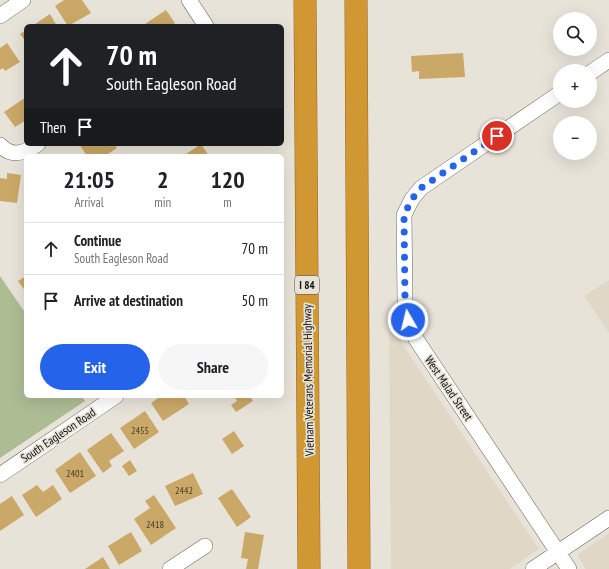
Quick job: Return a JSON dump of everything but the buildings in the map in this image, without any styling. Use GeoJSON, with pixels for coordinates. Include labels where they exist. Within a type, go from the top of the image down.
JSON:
{"type":"FeatureCollection","features":[{"type":"Feature","properties":{"kind":"highway","name":"Vietnam Veterans Memorial Highway"},"geometry":{"type":"LineString","coordinates":[[305,0],[309,569]]}},
{"type":"Feature","properties":{"kind":"highway"},"geometry":{"type":"LineString","coordinates":[[358,0],[359,569]]}},
{"type":"Feature","properties":{"kind":"street"},"geometry":{"type":"LineString","coordinates":[[0,16],[23,0]]}},
{"type":"Feature","properties":{"kind":"street"},"geometry":{"type":"LineString","coordinates":[[189,0],[205,24]]}},
{"type":"Feature","properties":{"kind":"street"},"geometry":{"type":"LineString","coordinates":[[597,68],[609,60]]}},
{"type":"Feature","properties":{"kind":"street","name":"West Malad Street"},"geometry":{"type":"LineString","coordinates":[[553,98],[421,188],[412,199],[404,215],[405,300],[408,320],[416,338],[569,569]]}},
{"type":"Feature","properties":{"kind":"street"},"geometry":{"type":"LineString","coordinates":[[0,145],[11,153],[20,154],[34,146]]}},
{"type":"Feature","properties":{"kind":"street","name":"South Eagleson Road"},"geometry":{"type":"LineString","coordinates":[[0,475],[113,398]]}},
{"type":"Feature","properties":{"kind":"street"},"geometry":{"type":"LineString","coordinates":[[533,569],[609,518]]}},
{"type":"Feature","properties":{"kind":"street"},"geometry":{"type":"LineString","coordinates":[[170,569],[205,546]]}},
{"type":"Feature","properties":{"kind":"shaded area"},"geometry":{"type":"Polygon","coordinates":[[[609,280],[609,333],[584,296],[609,280]]]}},
{"type":"Feature","properties":{"kind":"shaded area"},"geometry":{"type":"Polygon","coordinates":[[[389,324],[539,549],[510,569],[391,569],[389,324]]]}},
{"type":"Feature","properties":{"kind":"shaded area"},"geometry":{"type":"Polygon","coordinates":[[[609,533],[609,569],[586,569],[577,555],[609,533]]]}},
{"type":"Feature","properties":{"kind":"green space"},"geometry":{"type":"Polygon","coordinates":[[[0,276],[24,311],[24,398],[83,398],[85,401],[0,458],[0,276]]]}},
{"type":"Feature","properties":{"kind":"route"},"geometry":{"type":"LineString","coordinates":[[408,320],[405,300],[404,215],[412,199],[421,188],[497,136]]}}]}
